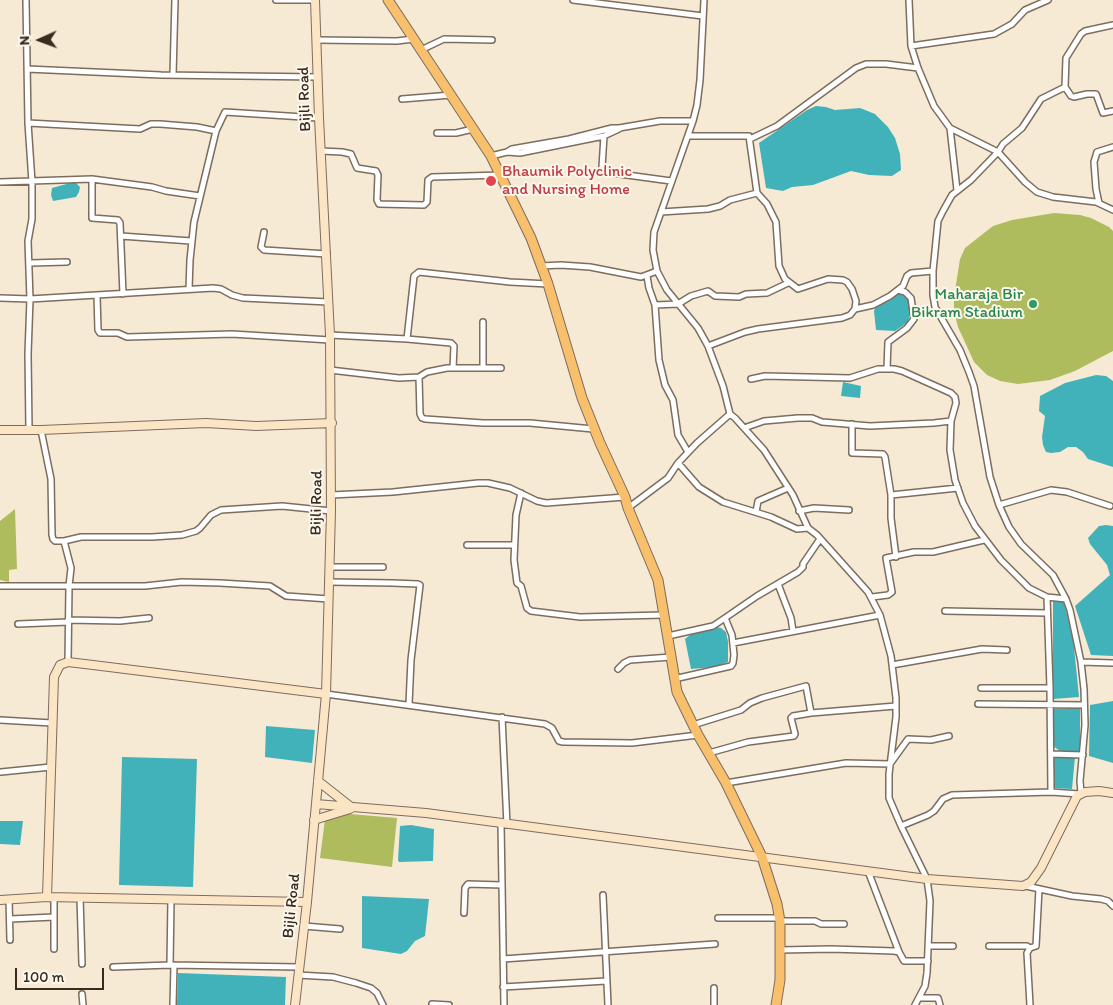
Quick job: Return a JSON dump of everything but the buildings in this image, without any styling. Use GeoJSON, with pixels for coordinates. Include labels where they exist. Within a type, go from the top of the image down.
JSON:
{"type":"FeatureCollection","features":[{"type":"Feature","properties":{"kind":"main road"},"geometry":{"type":"LineString","coordinates":[[388,0],[491,156],[502,175],[531,238],[548,284],[582,398],[625,497],[658,580],[674,679],[680,700],[726,783],[762,857],[780,919],[780,980],[776,1005]]}},
{"type":"Feature","properties":{"kind":"street"},"geometry":{"type":"LineString","coordinates":[[26,0],[28,123],[32,182],[32,219],[28,241],[30,263],[29,430]]}},
{"type":"Feature","properties":{"kind":"street"},"geometry":{"type":"LineString","coordinates":[[173,75],[175,0]]}},
{"type":"Feature","properties":{"kind":"street"},"geometry":{"type":"LineString","coordinates":[[276,0],[315,0]]}},
{"type":"Feature","properties":{"kind":"street","name":"Bijli Road"},"geometry":{"type":"LineString","coordinates":[[295,1005],[307,902],[326,694],[332,511],[329,302],[315,0]]}},
{"type":"Feature","properties":{"kind":"street"},"geometry":{"type":"LineString","coordinates":[[573,0],[703,16]]}},
{"type":"Feature","properties":{"kind":"street"},"geometry":{"type":"LineString","coordinates":[[704,0],[697,105],[689,136],[661,212],[652,242],[652,250],[657,271],[668,290],[698,328],[708,346],[730,414],[764,450],[793,495],[808,528],[820,538],[872,597],[880,615],[892,665],[896,706],[888,798],[927,879],[930,901],[928,961],[925,986],[915,1005]]}},
{"type":"Feature","properties":{"kind":"street"},"geometry":{"type":"LineString","coordinates":[[909,0],[911,46],[918,68],[934,106],[950,128],[998,152],[1025,182],[1037,192],[1053,197],[1099,203],[1113,210]]}},
{"type":"Feature","properties":{"kind":"street"},"geometry":{"type":"LineString","coordinates":[[911,46],[994,34],[1012,24],[1025,10],[1048,0]]}},
{"type":"Feature","properties":{"kind":"street"},"geometry":{"type":"LineString","coordinates":[[1113,25],[1085,31],[1081,34],[1066,58],[1065,87],[1071,96],[1074,97],[1096,94],[1102,113],[1113,111]]}},
{"type":"Feature","properties":{"kind":"street"},"geometry":{"type":"LineString","coordinates":[[317,40],[397,41],[414,38]]}},
{"type":"Feature","properties":{"kind":"street"},"geometry":{"type":"LineString","coordinates":[[421,50],[444,39],[492,40]]}},
{"type":"Feature","properties":{"kind":"street"},"geometry":{"type":"LineString","coordinates":[[750,139],[777,126],[856,68],[866,64],[886,64],[918,68]]}},
{"type":"Feature","properties":{"kind":"street"},"geometry":{"type":"LineString","coordinates":[[27,68],[173,75],[318,77]]}},
{"type":"Feature","properties":{"kind":"street"},"geometry":{"type":"LineString","coordinates":[[1026,886],[1041,868],[1071,804],[1080,793],[1084,705],[1081,662],[1066,598],[1053,575],[1021,544],[1009,527],[999,505],[988,469],[974,386],[956,343],[935,307],[932,295],[933,271],[938,221],[952,195],[971,180],[998,152],[1003,144],[1022,128],[1041,99],[1065,87]]}},
{"type":"Feature","properties":{"kind":"street"},"geometry":{"type":"LineString","coordinates":[[402,99],[451,95]]}},
{"type":"Feature","properties":{"kind":"street"},"geometry":{"type":"LineString","coordinates":[[189,289],[196,209],[204,185],[216,130],[225,112],[319,118]]}},
{"type":"Feature","properties":{"kind":"street"},"geometry":{"type":"LineString","coordinates":[[491,156],[512,149],[612,128],[660,121],[693,120]]}},
{"type":"Feature","properties":{"kind":"street"},"geometry":{"type":"LineString","coordinates":[[28,123],[140,129],[152,124],[160,124],[216,130]]}},
{"type":"Feature","properties":{"kind":"street"},"geometry":{"type":"LineString","coordinates":[[507,152],[520,153],[604,136],[619,128]]}},
{"type":"Feature","properties":{"kind":"street"},"geometry":{"type":"LineString","coordinates":[[950,128],[958,190]]}},
{"type":"Feature","properties":{"kind":"street"},"geometry":{"type":"LineString","coordinates":[[437,133],[456,134],[473,129]]}},
{"type":"Feature","properties":{"kind":"street"},"geometry":{"type":"LineString","coordinates":[[689,136],[746,135],[750,139],[757,193],[767,204],[776,222],[781,274],[788,283],[801,289],[828,279],[848,282],[855,294],[855,309]]}},
{"type":"Feature","properties":{"kind":"street"},"geometry":{"type":"LineString","coordinates":[[604,136],[602,167],[605,172],[671,181]]}},
{"type":"Feature","properties":{"kind":"street"},"geometry":{"type":"LineString","coordinates":[[1099,203],[1094,162],[1097,152],[1113,147]]}},
{"type":"Feature","properties":{"kind":"street"},"geometry":{"type":"LineString","coordinates":[[321,151],[351,154],[357,168],[376,171],[378,175],[377,200],[379,204],[424,205],[427,202],[428,180],[432,178],[502,175]]}},
{"type":"Feature","properties":{"kind":"street"},"geometry":{"type":"LineString","coordinates":[[0,182],[92,179],[152,186],[166,191],[200,196]]}},
{"type":"Feature","properties":{"kind":"street"},"geometry":{"type":"LineString","coordinates":[[92,179],[92,218],[120,221],[123,294]]}},
{"type":"Feature","properties":{"kind":"street"},"geometry":{"type":"LineString","coordinates":[[661,212],[708,209],[720,206],[730,200],[757,193]]}},
{"type":"Feature","properties":{"kind":"street"},"geometry":{"type":"LineString","coordinates":[[264,232],[261,247],[264,250],[327,254]]}},
{"type":"Feature","properties":{"kind":"street"},"geometry":{"type":"LineString","coordinates":[[121,236],[192,241]]}},
{"type":"Feature","properties":{"kind":"street"},"geometry":{"type":"LineString","coordinates":[[30,263],[67,262]]}},
{"type":"Feature","properties":{"kind":"street"},"geometry":{"type":"LineString","coordinates":[[541,266],[576,265],[641,277],[657,271]]}},
{"type":"Feature","properties":{"kind":"street"},"geometry":{"type":"LineString","coordinates":[[708,346],[752,331],[842,318],[850,315],[855,309],[873,305],[898,290],[904,285],[910,273],[933,271]]}},
{"type":"Feature","properties":{"kind":"street"},"geometry":{"type":"LineString","coordinates":[[407,339],[416,273],[548,284]]}},
{"type":"Feature","properties":{"kind":"street"},"geometry":{"type":"LineString","coordinates":[[647,276],[648,288],[655,306],[659,360],[665,385],[673,400],[678,435],[688,452]]}},
{"type":"Feature","properties":{"kind":"street"},"geometry":{"type":"LineString","coordinates":[[655,306],[678,304],[690,296],[708,291],[715,296],[739,297],[746,294],[767,293],[788,283]]}},
{"type":"Feature","properties":{"kind":"street"},"geometry":{"type":"LineString","coordinates":[[0,298],[30,299],[221,288],[232,295],[243,298],[329,302]]}},
{"type":"Feature","properties":{"kind":"street"},"geometry":{"type":"LineString","coordinates":[[887,369],[888,342],[907,328],[914,319],[911,298],[905,292],[898,290]]}},
{"type":"Feature","properties":{"kind":"street"},"geometry":{"type":"LineString","coordinates":[[97,295],[98,330],[100,333],[118,333],[127,337],[232,334],[407,339],[451,343],[454,346],[453,368]]}},
{"type":"Feature","properties":{"kind":"street"},"geometry":{"type":"LineString","coordinates":[[483,322],[483,368]]}},
{"type":"Feature","properties":{"kind":"street"},"geometry":{"type":"LineString","coordinates":[[330,370],[393,378],[419,377],[427,372],[453,368],[501,368]]}},
{"type":"Feature","properties":{"kind":"street"},"geometry":{"type":"LineString","coordinates":[[751,379],[764,376],[850,378],[878,369],[887,369],[902,371],[952,393],[956,403],[951,421],[950,450],[958,488],[968,515],[984,540],[1021,581],[1034,591],[1047,597],[1066,598]]}},
{"type":"Feature","properties":{"kind":"street"},"geometry":{"type":"LineString","coordinates":[[419,377],[420,414],[425,419],[483,423],[530,423],[594,428]]}},
{"type":"Feature","properties":{"kind":"street"},"geometry":{"type":"LineString","coordinates":[[628,508],[668,478],[688,452],[730,414]]}},
{"type":"Feature","properties":{"kind":"street"},"geometry":{"type":"LineString","coordinates":[[744,428],[764,421],[798,418],[812,418],[822,422],[881,426],[951,421]]}},
{"type":"Feature","properties":{"kind":"street"},"geometry":{"type":"LineString","coordinates":[[0,430],[206,423],[256,426],[332,423]]}},
{"type":"Feature","properties":{"kind":"street"},"geometry":{"type":"LineString","coordinates":[[852,424],[852,453],[883,454],[886,457],[896,557]]}},
{"type":"Feature","properties":{"kind":"street"},"geometry":{"type":"LineString","coordinates":[[40,430],[51,479],[52,536],[55,541],[81,537],[182,535],[196,531],[210,514],[221,510],[282,506],[332,511]]}},
{"type":"Feature","properties":{"kind":"street"},"geometry":{"type":"LineString","coordinates":[[678,463],[699,487],[723,502],[756,512],[797,529],[808,528]]}},
{"type":"Feature","properties":{"kind":"street"},"geometry":{"type":"LineString","coordinates":[[332,495],[393,492],[478,483],[498,485],[546,503],[625,497]]}},
{"type":"Feature","properties":{"kind":"street"},"geometry":{"type":"LineString","coordinates":[[756,512],[758,501],[788,488]]}},
{"type":"Feature","properties":{"kind":"street"},"geometry":{"type":"LineString","coordinates":[[890,495],[958,488]]}},
{"type":"Feature","properties":{"kind":"street"},"geometry":{"type":"LineString","coordinates":[[999,505],[1051,490],[1067,492],[1110,506]]}},
{"type":"Feature","properties":{"kind":"street"},"geometry":{"type":"LineString","coordinates":[[521,493],[516,515],[514,545],[517,584],[521,586],[525,606],[531,611],[580,617],[664,615]]}},
{"type":"Feature","properties":{"kind":"street"},"geometry":{"type":"LineString","coordinates":[[799,511],[814,508],[849,510]]}},
{"type":"Feature","properties":{"kind":"street"},"geometry":{"type":"LineString","coordinates":[[668,636],[713,626],[803,566],[820,538]]}},
{"type":"Feature","properties":{"kind":"street"},"geometry":{"type":"LineString","coordinates":[[872,597],[888,595],[892,592],[886,558],[914,552],[933,552],[984,540]]}},
{"type":"Feature","properties":{"kind":"street"},"geometry":{"type":"LineString","coordinates":[[64,541],[70,568],[68,586],[68,662]]}},
{"type":"Feature","properties":{"kind":"street"},"geometry":{"type":"LineString","coordinates":[[467,545],[514,545]]}},
{"type":"Feature","properties":{"kind":"street"},"geometry":{"type":"LineString","coordinates":[[330,567],[383,567]]}},
{"type":"Feature","properties":{"kind":"street"},"geometry":{"type":"LineString","coordinates":[[0,586],[144,586],[182,582],[220,583],[270,586],[286,596],[329,599]]}},
{"type":"Feature","properties":{"kind":"street"},"geometry":{"type":"LineString","coordinates":[[330,582],[392,582],[420,585],[412,651],[410,704]]}},
{"type":"Feature","properties":{"kind":"street"},"geometry":{"type":"LineString","coordinates":[[778,584],[791,618],[793,631]]}},
{"type":"Feature","properties":{"kind":"street"},"geometry":{"type":"LineString","coordinates":[[1047,597],[1053,754],[1051,792]]}},
{"type":"Feature","properties":{"kind":"street"},"geometry":{"type":"LineString","coordinates":[[945,611],[1048,613]]}},
{"type":"Feature","properties":{"kind":"street"},"geometry":{"type":"LineString","coordinates":[[733,643],[880,615]]}},
{"type":"Feature","properties":{"kind":"street"},"geometry":{"type":"LineString","coordinates":[[18,624],[68,621],[120,621],[149,618]]}},
{"type":"Feature","properties":{"kind":"street"},"geometry":{"type":"LineString","coordinates":[[674,679],[731,666],[733,663],[732,635],[725,618]]}},
{"type":"Feature","properties":{"kind":"street"},"geometry":{"type":"LineString","coordinates":[[892,665],[982,649],[1007,650]]}},
{"type":"Feature","properties":{"kind":"street"},"geometry":{"type":"LineString","coordinates":[[618,669],[630,660],[670,657]]}},
{"type":"Feature","properties":{"kind":"street"},"geometry":{"type":"LineString","coordinates":[[54,949],[54,917],[50,897],[54,677],[60,665],[68,662],[502,717],[549,725],[559,741],[563,742],[632,743],[698,735]]}},
{"type":"Feature","properties":{"kind":"street"},"geometry":{"type":"LineString","coordinates":[[1081,662],[1113,663]]}},
{"type":"Feature","properties":{"kind":"street"},"geometry":{"type":"LineString","coordinates":[[693,725],[741,710],[750,703],[762,698],[806,686],[811,713]]}},
{"type":"Feature","properties":{"kind":"street"},"geometry":{"type":"LineString","coordinates":[[981,688],[1050,688]]}},
{"type":"Feature","properties":{"kind":"street"},"geometry":{"type":"LineString","coordinates":[[978,704],[1084,705]]}},
{"type":"Feature","properties":{"kind":"street"},"geometry":{"type":"LineString","coordinates":[[709,753],[748,742],[794,736],[791,718],[811,713],[896,706]]}},
{"type":"Feature","properties":{"kind":"street"},"geometry":{"type":"LineString","coordinates":[[502,717],[504,1005]]}},
{"type":"Feature","properties":{"kind":"street"},"geometry":{"type":"LineString","coordinates":[[0,720],[52,723]]}},
{"type":"Feature","properties":{"kind":"street"},"geometry":{"type":"LineString","coordinates":[[890,764],[908,739],[931,740],[949,736]]}},
{"type":"Feature","properties":{"kind":"street"},"geometry":{"type":"LineString","coordinates":[[1053,754],[1083,755]]}},
{"type":"Feature","properties":{"kind":"street"},"geometry":{"type":"LineString","coordinates":[[726,783],[846,763],[890,764]]}},
{"type":"Feature","properties":{"kind":"street"},"geometry":{"type":"LineString","coordinates":[[1,772],[51,767]]}},
{"type":"Feature","properties":{"kind":"street"},"geometry":{"type":"LineString","coordinates":[[318,781],[352,808]]}},
{"type":"Feature","properties":{"kind":"street"},"geometry":{"type":"LineString","coordinates":[[900,826],[928,815],[934,811],[943,798],[952,795],[1099,791],[1113,793]]}},
{"type":"Feature","properties":{"kind":"street"},"geometry":{"type":"LineString","coordinates":[[316,804],[426,813],[927,879],[1026,886],[1110,902],[1113,906]]}},
{"type":"Feature","properties":{"kind":"street"},"geometry":{"type":"LineString","coordinates":[[314,820],[352,808]]}},
{"type":"Feature","properties":{"kind":"street"},"geometry":{"type":"LineString","coordinates":[[868,871],[899,952],[904,960],[928,961]]}},
{"type":"Feature","properties":{"kind":"street"},"geometry":{"type":"LineString","coordinates":[[464,913],[464,888],[468,884],[502,885]]}},
{"type":"Feature","properties":{"kind":"street"},"geometry":{"type":"LineString","coordinates":[[989,946],[1027,946],[1030,948],[1036,946],[1039,889]]}},
{"type":"Feature","properties":{"kind":"street"},"geometry":{"type":"LineString","coordinates":[[603,895],[608,1005]]}},
{"type":"Feature","properties":{"kind":"street"},"geometry":{"type":"LineString","coordinates":[[80,897],[82,964]]}},
{"type":"Feature","properties":{"kind":"street"},"geometry":{"type":"LineString","coordinates":[[0,900],[80,897],[307,902]]}},
{"type":"Feature","properties":{"kind":"street"},"geometry":{"type":"LineString","coordinates":[[9,899],[10,940]]}},
{"type":"Feature","properties":{"kind":"street"},"geometry":{"type":"LineString","coordinates":[[171,899],[173,1005]]}},
{"type":"Feature","properties":{"kind":"street"},"geometry":{"type":"LineString","coordinates":[[10,919],[54,917]]}},
{"type":"Feature","properties":{"kind":"street"},"geometry":{"type":"LineString","coordinates":[[718,918],[815,920],[821,924],[844,924]]}},
{"type":"Feature","properties":{"kind":"street"},"geometry":{"type":"LineString","coordinates":[[304,926],[340,929]]}},
{"type":"Feature","properties":{"kind":"street"},"geometry":{"type":"LineString","coordinates":[[503,959],[715,944]]}},
{"type":"Feature","properties":{"kind":"street"},"geometry":{"type":"LineString","coordinates":[[928,946],[953,946]]}},
{"type":"Feature","properties":{"kind":"street"},"geometry":{"type":"LineString","coordinates":[[1030,948],[1027,953],[1030,1005]]}},
{"type":"Feature","properties":{"kind":"street"},"geometry":{"type":"LineString","coordinates":[[780,950],[831,949],[899,952]]}},
{"type":"Feature","properties":{"kind":"street"},"geometry":{"type":"LineString","coordinates":[[113,967],[172,965],[298,971],[333,977],[370,988],[377,993],[383,1005]]}},
{"type":"Feature","properties":{"kind":"street"},"geometry":{"type":"LineString","coordinates":[[503,986],[606,981]]}},
{"type":"Feature","properties":{"kind":"street"},"geometry":{"type":"LineString","coordinates":[[714,988],[714,1005]]}},
{"type":"Feature","properties":{"kind":"street"},"geometry":{"type":"LineString","coordinates":[[82,994],[83,1005]]}},
{"type":"Feature","properties":{"kind":"street"},"geometry":{"type":"LineString","coordinates":[[920,998],[938,998],[940,1005]]}},
{"type":"Feature","properties":{"kind":"street"},"geometry":{"type":"LineString","coordinates":[[432,1004],[449,1005]]}},
{"type":"Feature","properties":{"kind":"green space","name":"Maharaja Bir Bikram Stadium"},"geometry":{"type":"Polygon","coordinates":[[[1054,213],[1091,218],[1113,231],[1113,351],[1075,371],[1050,380],[1018,384],[1000,381],[987,375],[974,362],[958,327],[954,311],[954,297],[960,259],[965,248],[993,226],[1012,220],[1054,213]]]}},
{"type":"Feature","properties":{"kind":"green space"},"geometry":{"type":"Polygon","coordinates":[[[15,509],[17,569],[9,570],[9,582],[0,580],[0,521],[15,509]]]}},
{"type":"Feature","properties":{"kind":"green space"},"geometry":{"type":"Polygon","coordinates":[[[338,813],[397,818],[392,867],[320,858],[325,819],[338,813]]]}},
{"type":"Feature","properties":{"kind":"water"},"geometry":{"type":"Polygon","coordinates":[[[816,106],[835,110],[860,108],[875,114],[888,127],[895,138],[900,154],[901,170],[892,176],[869,175],[851,171],[813,185],[792,187],[783,191],[766,188],[759,143],[807,110],[816,106]]]}},
{"type":"Feature","properties":{"kind":"water"},"geometry":{"type":"Polygon","coordinates":[[[76,183],[80,187],[76,197],[53,201],[51,195],[52,188],[76,183]]]}},
{"type":"Feature","properties":{"kind":"water"},"geometry":{"type":"Polygon","coordinates":[[[904,290],[909,290],[912,296],[912,308],[908,322],[895,331],[876,330],[874,311],[876,305],[904,290]]]}},
{"type":"Feature","properties":{"kind":"water"},"geometry":{"type":"Polygon","coordinates":[[[1096,375],[1106,376],[1113,381],[1113,467],[1088,459],[1076,447],[1068,447],[1060,452],[1051,453],[1046,452],[1043,445],[1042,437],[1045,416],[1039,411],[1040,396],[1065,383],[1096,375]]]}},
{"type":"Feature","properties":{"kind":"water"},"geometry":{"type":"Polygon","coordinates":[[[843,382],[861,386],[860,398],[841,396],[843,382]]]}},
{"type":"Feature","properties":{"kind":"water"},"geometry":{"type":"Polygon","coordinates":[[[1099,526],[1113,526],[1113,656],[1091,655],[1075,606],[1110,575],[1107,565],[1090,544],[1088,538],[1099,526]]]}},
{"type":"Feature","properties":{"kind":"water"},"geometry":{"type":"Polygon","coordinates":[[[1060,599],[1064,603],[1073,637],[1079,697],[1053,699],[1053,601],[1060,599]]]}},
{"type":"Feature","properties":{"kind":"water"},"geometry":{"type":"Polygon","coordinates":[[[716,627],[726,632],[728,662],[714,667],[691,669],[685,639],[690,635],[716,627]]]}},
{"type":"Feature","properties":{"kind":"water"},"geometry":{"type":"Polygon","coordinates":[[[1113,701],[1113,763],[1089,756],[1090,705],[1113,701]]]}},
{"type":"Feature","properties":{"kind":"water"},"geometry":{"type":"Polygon","coordinates":[[[1080,708],[1080,753],[1060,751],[1053,746],[1054,709],[1080,708]]]}},
{"type":"Feature","properties":{"kind":"water"},"geometry":{"type":"Polygon","coordinates":[[[266,726],[315,730],[312,763],[265,757],[266,726]]]}},
{"type":"Feature","properties":{"kind":"water"},"geometry":{"type":"Polygon","coordinates":[[[1054,754],[1075,757],[1072,789],[1053,788],[1054,754]]]}},
{"type":"Feature","properties":{"kind":"water"},"geometry":{"type":"Polygon","coordinates":[[[122,757],[197,759],[193,887],[119,885],[122,757]]]}},
{"type":"Feature","properties":{"kind":"water"},"geometry":{"type":"Polygon","coordinates":[[[0,821],[23,821],[20,845],[0,844],[0,821]]]}},
{"type":"Feature","properties":{"kind":"water"},"geometry":{"type":"Polygon","coordinates":[[[411,825],[434,829],[433,861],[399,862],[400,826],[411,825]]]}},
{"type":"Feature","properties":{"kind":"water"},"geometry":{"type":"Polygon","coordinates":[[[362,896],[429,899],[425,936],[415,941],[407,951],[401,954],[362,948],[362,896]]]}},
{"type":"Feature","properties":{"kind":"water"},"geometry":{"type":"Polygon","coordinates":[[[178,973],[286,977],[285,1005],[177,1005],[178,973]]]}},
{"type":"Feature","properties":{"kind":"place","name":"Bhaumik Polyclinic and Nursing Home"},"geometry":{"type":"Point","coordinates":[491,181]}},
{"type":"Feature","properties":{"kind":"place","name":"Maharaja Bir Bikram Stadium"},"geometry":{"type":"Point","coordinates":[1033,304]}}]}
